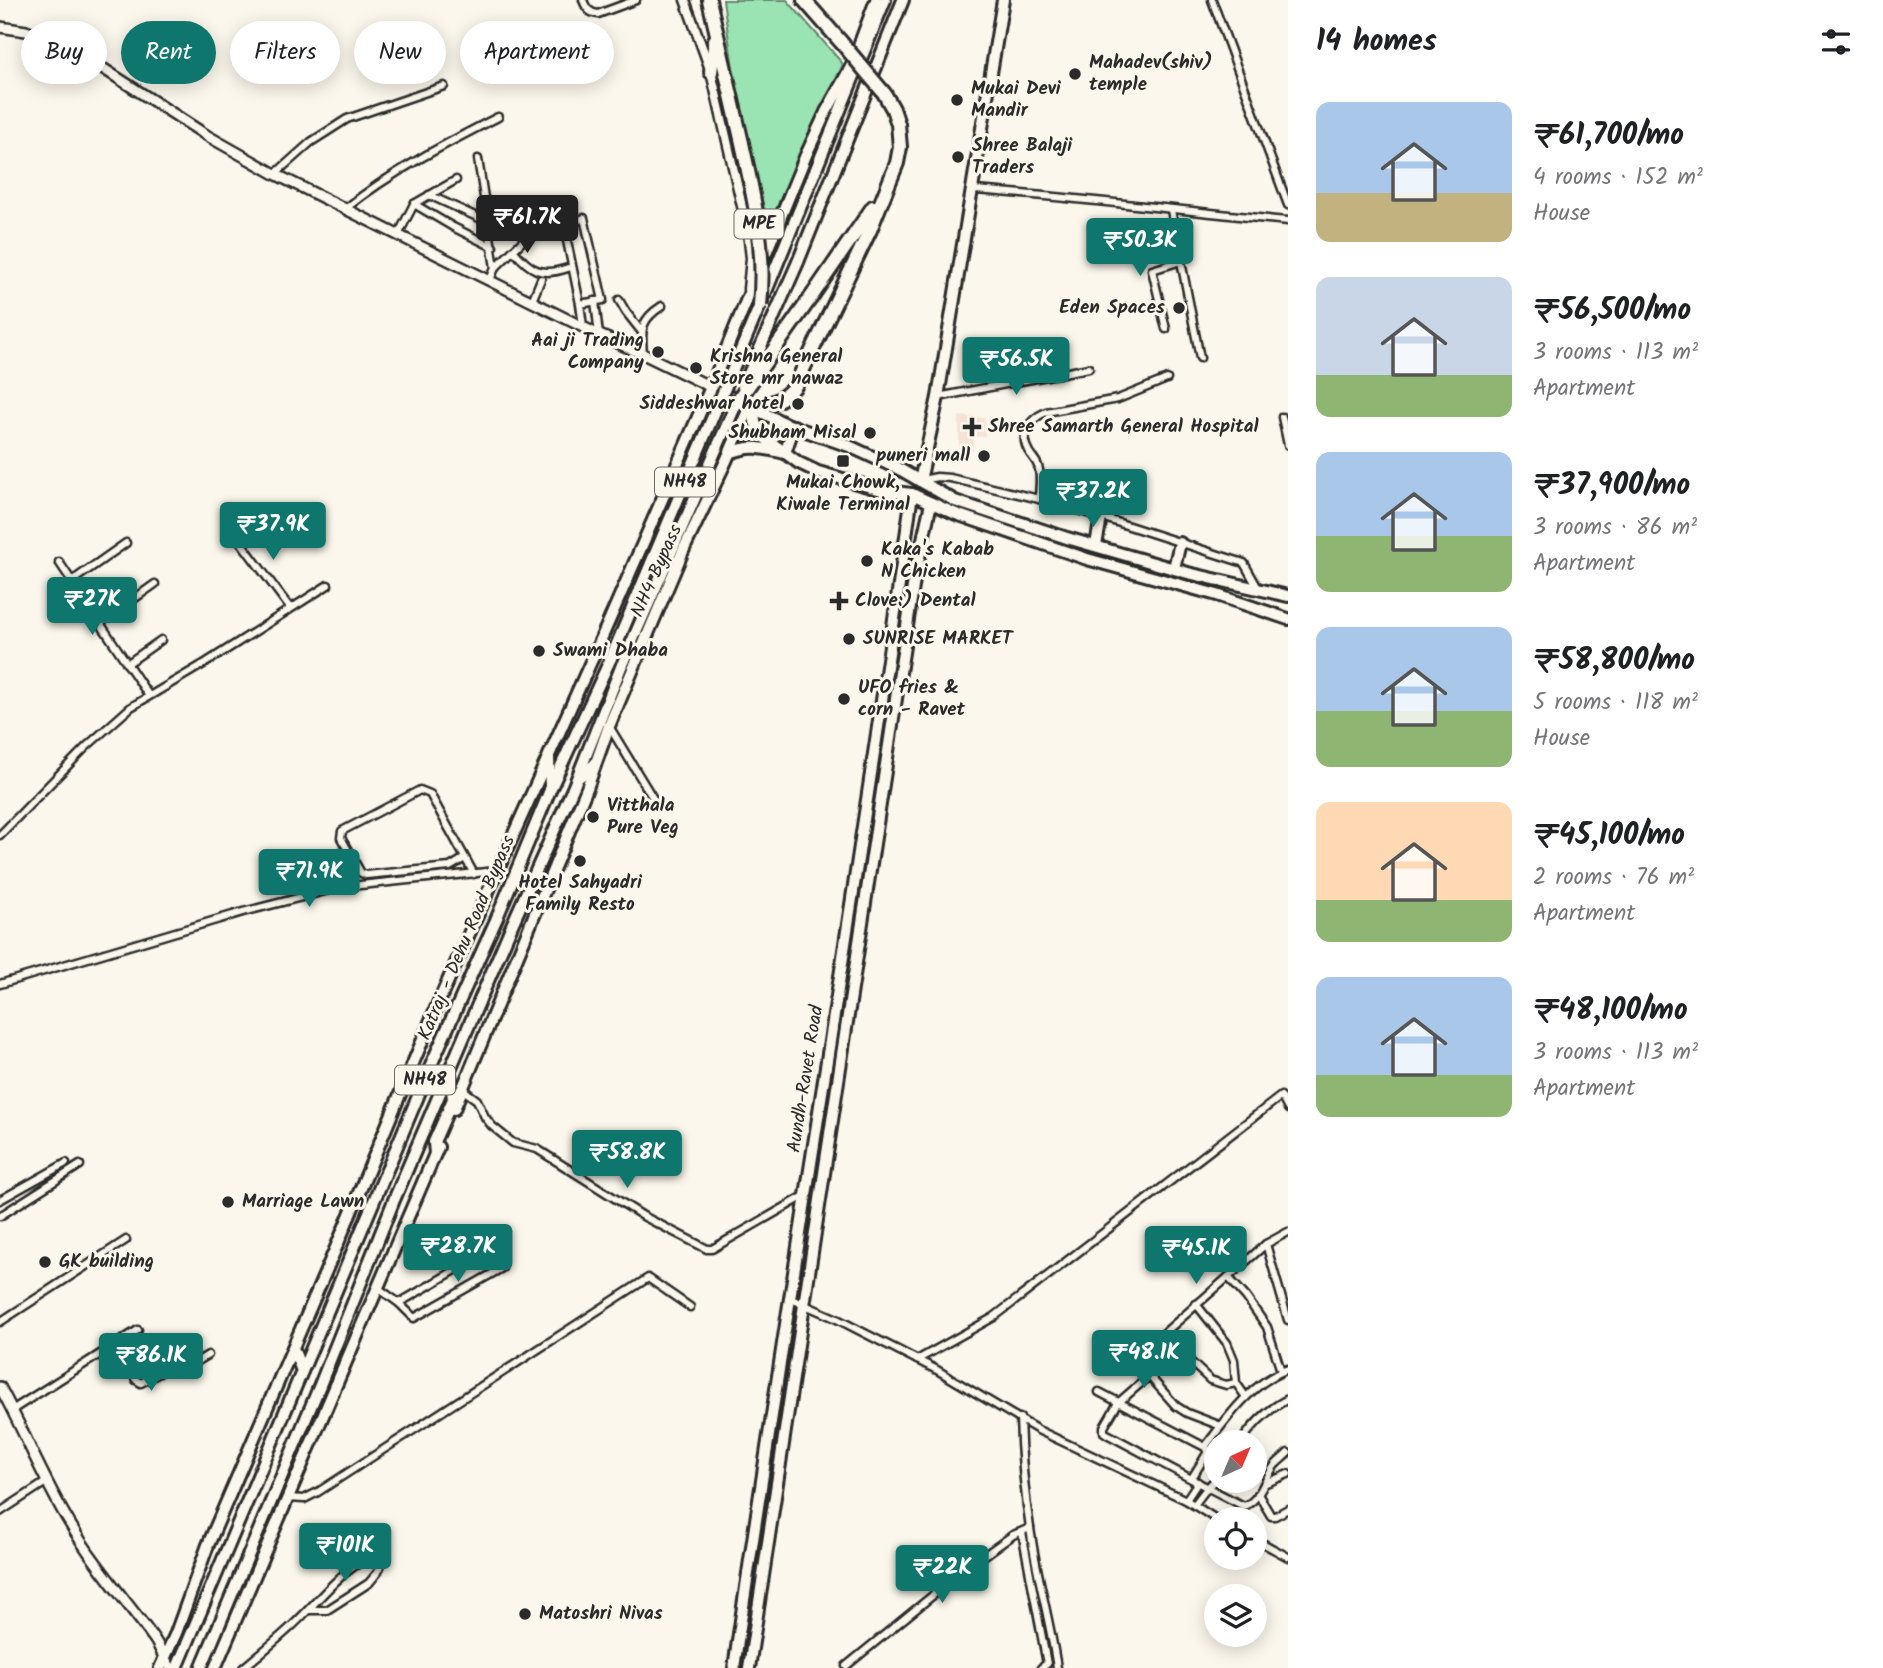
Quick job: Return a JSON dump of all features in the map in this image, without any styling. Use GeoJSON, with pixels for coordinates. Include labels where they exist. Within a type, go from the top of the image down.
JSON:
{"type":"FeatureCollection","features":[{"type":"Feature","properties":{"kind":"highway","name":"MPE"},"geometry":{"type":"LineString","coordinates":[[709,0],[760,230],[763,263],[760,305]]}},
{"type":"Feature","properties":{"kind":"highway"},"geometry":{"type":"LineString","coordinates":[[752,407],[776,403],[788,394],[803,374],[870,230],[897,163],[900,139],[896,117],[884,93],[804,0]]}},
{"type":"Feature","properties":{"kind":"highway"},"geometry":{"type":"LineString","coordinates":[[711,72],[716,29]]}},
{"type":"Feature","properties":{"kind":"highway"},"geometry":{"type":"LineString","coordinates":[[737,402],[890,180]]}},
{"type":"Feature","properties":{"kind":"main road"},"geometry":{"type":"LineString","coordinates":[[165,1665],[208,1545],[408,1073],[496,871],[549,758],[710,387],[806,155],[827,112],[855,66],[876,0]]}},
{"type":"Feature","properties":{"kind":"main road","name":"NH48"},"geometry":{"type":"LineString","coordinates":[[550,790],[611,658],[781,255],[855,66],[885,0]]}},
{"type":"Feature","properties":{"kind":"main road","name":"NH48"},"geometry":{"type":"LineString","coordinates":[[594,756],[623,662],[798,262],[903,0]]}},
{"type":"Feature","properties":{"kind":"main road"},"geometry":{"type":"LineString","coordinates":[[920,481],[938,397],[1003,0]]}},
{"type":"Feature","properties":{"kind":"main road"},"geometry":{"type":"LineString","coordinates":[[0,27],[26,31],[70,47],[206,135],[275,174],[599,335],[794,426],[849,446],[901,470],[956,501],[1029,527],[1174,568],[1288,596]]}},
{"type":"Feature","properties":{"kind":"main road"},"geometry":{"type":"LineString","coordinates":[[752,407],[761,436],[799,463],[818,472],[885,491],[912,494],[956,514],[1087,559],[1288,618]]}},
{"type":"Feature","properties":{"kind":"main road","name":"NH4 Bypass"},"geometry":{"type":"LineString","coordinates":[[594,756],[683,551],[752,407]]}},
{"type":"Feature","properties":{"kind":"main road"},"geometry":{"type":"LineString","coordinates":[[785,453],[794,426]]}},
{"type":"Feature","properties":{"kind":"main road"},"geometry":{"type":"LineString","coordinates":[[730,453],[743,447],[758,447],[785,453]]}},
{"type":"Feature","properties":{"kind":"main road","name":"Aundh-Ravet Road"},"geometry":{"type":"LineString","coordinates":[[734,1668],[885,689],[912,494]]}},
{"type":"Feature","properties":{"kind":"main road","name":"Aundh-Ravet Road"},"geometry":{"type":"LineString","coordinates":[[749,1668],[914,580],[931,503]]}},
{"type":"Feature","properties":{"kind":"main road"},"geometry":{"type":"LineString","coordinates":[[1096,545],[1101,517]]}},
{"type":"Feature","properties":{"kind":"main road"},"geometry":{"type":"LineString","coordinates":[[1174,568],[1180,542]]}},
{"type":"Feature","properties":{"kind":"main road"},"geometry":{"type":"LineString","coordinates":[[215,1668],[435,1154],[587,788],[594,756]]}},
{"type":"Feature","properties":{"kind":"main road","name":"Katraj - Dehu Road Bypass"},"geometry":{"type":"LineString","coordinates":[[450,1071],[577,779],[594,756]]}},
{"type":"Feature","properties":{"kind":"main road"},"geometry":{"type":"LineString","coordinates":[[549,758],[550,790]]}},
{"type":"Feature","properties":{"kind":"main road","name":"Katraj - Dehu Road Bypass"},"geometry":{"type":"LineString","coordinates":[[302,1371],[550,790]]}},
{"type":"Feature","properties":{"kind":"main road"},"geometry":{"type":"LineString","coordinates":[[435,1154],[434,1142],[453,1099],[450,1071]]}},
{"type":"Feature","properties":{"kind":"main road","name":"NH48"},"geometry":{"type":"LineString","coordinates":[[201,1668],[450,1071]]}},
{"type":"Feature","properties":{"kind":"main road"},"geometry":{"type":"LineString","coordinates":[[293,1349],[302,1371]]}},
{"type":"Feature","properties":{"kind":"main road","name":"NH48"},"geometry":{"type":"LineString","coordinates":[[177,1668],[302,1371]]}},
{"type":"Feature","properties":{"kind":"main road"},"geometry":{"type":"LineString","coordinates":[[0,1387],[70,1524],[155,1639],[165,1665]]}},
{"type":"Feature","properties":{"kind":"street"},"geometry":{"type":"LineString","coordinates":[[583,0],[592,13],[598,14],[636,0]]}},
{"type":"Feature","properties":{"kind":"street"},"geometry":{"type":"LineString","coordinates":[[685,0],[711,72],[748,232],[751,258],[748,296]]}},
{"type":"Feature","properties":{"kind":"street"},"geometry":{"type":"LineString","coordinates":[[1212,0],[1288,205]]}},
{"type":"Feature","properties":{"kind":"street"},"geometry":{"type":"LineString","coordinates":[[275,174],[311,142],[347,118],[444,86]]}},
{"type":"Feature","properties":{"kind":"street"},"geometry":{"type":"LineString","coordinates":[[345,209],[371,187],[394,173],[498,117]]}},
{"type":"Feature","properties":{"kind":"street"},"geometry":{"type":"LineString","coordinates":[[478,159],[495,268]]}},
{"type":"Feature","properties":{"kind":"street"},"geometry":{"type":"LineString","coordinates":[[398,235],[414,204],[456,180]]}},
{"type":"Feature","properties":{"kind":"street"},"geometry":{"type":"LineString","coordinates":[[973,190],[1288,221]]}},
{"type":"Feature","properties":{"kind":"street"},"geometry":{"type":"LineString","coordinates":[[429,195],[488,222]]}},
{"type":"Feature","properties":{"kind":"street"},"geometry":{"type":"LineString","coordinates":[[414,204],[493,247]]}},
{"type":"Feature","properties":{"kind":"street"},"geometry":{"type":"LineString","coordinates":[[1171,210],[1200,358]]}},
{"type":"Feature","properties":{"kind":"street"},"geometry":{"type":"LineString","coordinates":[[580,304],[603,300],[584,218],[564,226],[583,326]]}},
{"type":"Feature","properties":{"kind":"street"},"geometry":{"type":"LineString","coordinates":[[490,281],[495,268],[540,224]]}},
{"type":"Feature","properties":{"kind":"street"},"geometry":{"type":"LineString","coordinates":[[513,250],[538,271],[552,272],[568,268]]}},
{"type":"Feature","properties":{"kind":"street"},"geometry":{"type":"LineString","coordinates":[[1166,329],[1152,270],[1181,261]]}},
{"type":"Feature","properties":{"kind":"street"},"geometry":{"type":"LineString","coordinates":[[532,302],[541,279]]}},
{"type":"Feature","properties":{"kind":"street"},"geometry":{"type":"LineString","coordinates":[[620,300],[641,331]]}},
{"type":"Feature","properties":{"kind":"street"},"geometry":{"type":"LineString","coordinates":[[596,301],[599,335]]}},
{"type":"Feature","properties":{"kind":"street"},"geometry":{"type":"LineString","coordinates":[[643,354],[641,331],[645,319],[662,306]]}},
{"type":"Feature","properties":{"kind":"street"},"geometry":{"type":"LineString","coordinates":[[938,397],[1089,368]]}},
{"type":"Feature","properties":{"kind":"street"},"geometry":{"type":"LineString","coordinates":[[1039,499],[1038,463],[1028,450],[1025,434],[1026,428],[1036,416],[1118,399],[1167,379]]}},
{"type":"Feature","properties":{"kind":"street"},"geometry":{"type":"LineString","coordinates":[[1282,418],[1288,444]]}},
{"type":"Feature","properties":{"kind":"street"},"geometry":{"type":"LineString","coordinates":[[920,481],[937,477],[950,478],[1039,499],[1180,542],[1244,563],[1260,590]]}},
{"type":"Feature","properties":{"kind":"street"},"geometry":{"type":"LineString","coordinates":[[234,533],[290,608]]}},
{"type":"Feature","properties":{"kind":"street"},"geometry":{"type":"LineString","coordinates":[[72,581],[126,543]]}},
{"type":"Feature","properties":{"kind":"street"},"geometry":{"type":"LineString","coordinates":[[59,562],[149,696]]}},
{"type":"Feature","properties":{"kind":"street"},"geometry":{"type":"LineString","coordinates":[[100,623],[155,584]]}},
{"type":"Feature","properties":{"kind":"street"},"geometry":{"type":"LineString","coordinates":[[0,835],[86,747],[131,707],[328,585]]}},
{"type":"Feature","properties":{"kind":"street"},"geometry":{"type":"LineString","coordinates":[[127,664],[161,640]]}},
{"type":"Feature","properties":{"kind":"street"},"geometry":{"type":"LineString","coordinates":[[609,726],[654,800]]}},
{"type":"Feature","properties":{"kind":"street"},"geometry":{"type":"LineString","coordinates":[[465,858],[450,867],[366,876],[361,873],[341,838],[342,831],[420,790],[425,791],[430,794],[474,874]]}},
{"type":"Feature","properties":{"kind":"street"},"geometry":{"type":"LineString","coordinates":[[0,984],[243,912],[341,887],[496,871]]}},
{"type":"Feature","properties":{"kind":"street"},"geometry":{"type":"LineString","coordinates":[[462,1089],[477,1100],[492,1126],[513,1143],[537,1149],[643,1216],[706,1249],[712,1249],[806,1195]]}},
{"type":"Feature","properties":{"kind":"street"},"geometry":{"type":"LineString","coordinates":[[917,1360],[994,1317],[1281,1096],[1288,1109]]}},
{"type":"Feature","properties":{"kind":"street"},"geometry":{"type":"LineString","coordinates":[[0,1200],[66,1163]]}},
{"type":"Feature","properties":{"kind":"street"},"geometry":{"type":"LineString","coordinates":[[0,1216],[80,1165]]}},
{"type":"Feature","properties":{"kind":"street"},"geometry":{"type":"LineString","coordinates":[[1221,1426],[1180,1409],[1135,1358],[1266,1244],[1288,1232]]}},
{"type":"Feature","properties":{"kind":"street"},"geometry":{"type":"LineString","coordinates":[[0,1322],[126,1240]]}},
{"type":"Feature","properties":{"kind":"street"},"geometry":{"type":"LineString","coordinates":[[399,1303],[502,1242]]}},
{"type":"Feature","properties":{"kind":"street"},"geometry":{"type":"LineString","coordinates":[[1266,1244],[1288,1320]]}},
{"type":"Feature","properties":{"kind":"street"},"geometry":{"type":"LineString","coordinates":[[378,1288],[414,1318],[502,1268]]}},
{"type":"Feature","properties":{"kind":"street"},"geometry":{"type":"LineString","coordinates":[[1218,1430],[1246,1397],[1285,1370],[1268,1327],[1228,1277]]}},
{"type":"Feature","properties":{"kind":"street"},"geometry":{"type":"LineString","coordinates":[[287,1498],[304,1499],[318,1492],[648,1278],[690,1307]]}},
{"type":"Feature","properties":{"kind":"street"},"geometry":{"type":"LineString","coordinates":[[789,1298],[961,1383],[1038,1430],[1186,1500],[1204,1511]]}},
{"type":"Feature","properties":{"kind":"street"},"geometry":{"type":"LineString","coordinates":[[1196,1304],[1227,1343],[1234,1360],[1236,1383],[1246,1397]]}},
{"type":"Feature","properties":{"kind":"street"},"geometry":{"type":"LineString","coordinates":[[12,1410],[138,1330]]}},
{"type":"Feature","properties":{"kind":"street"},"geometry":{"type":"LineString","coordinates":[[1162,1335],[1210,1380],[1226,1385],[1236,1383]]}},
{"type":"Feature","properties":{"kind":"street"},"geometry":{"type":"LineString","coordinates":[[116,1345],[135,1380],[141,1383],[176,1364],[193,1364],[208,1355]]}},
{"type":"Feature","properties":{"kind":"street"},"geometry":{"type":"LineString","coordinates":[[1149,1376],[1118,1403],[1104,1427],[1104,1432],[1204,1486]]}},
{"type":"Feature","properties":{"kind":"street"},"geometry":{"type":"LineString","coordinates":[[1099,1392],[1204,1446]]}},
{"type":"Feature","properties":{"kind":"street"},"geometry":{"type":"LineString","coordinates":[[1250,1430],[1264,1415],[1288,1399]]}},
{"type":"Feature","properties":{"kind":"street"},"geometry":{"type":"LineString","coordinates":[[1020,1419],[1030,1528],[1057,1668]]}},
{"type":"Feature","properties":{"kind":"street"},"geometry":{"type":"LineString","coordinates":[[1267,1479],[1288,1453]]}},
{"type":"Feature","properties":{"kind":"street"},"geometry":{"type":"LineString","coordinates":[[1186,1500],[1204,1456]]}},
{"type":"Feature","properties":{"kind":"street"},"geometry":{"type":"LineString","coordinates":[[1267,1483],[1288,1474]]}},
{"type":"Feature","properties":{"kind":"street"},"geometry":{"type":"LineString","coordinates":[[0,1512],[47,1482]]}},
{"type":"Feature","properties":{"kind":"street"},"geometry":{"type":"LineString","coordinates":[[1194,1505],[1204,1492]]}},
{"type":"Feature","properties":{"kind":"street"},"geometry":{"type":"LineString","coordinates":[[1217,1493],[1244,1506],[1258,1493],[1271,1516],[1288,1509]]}},
{"type":"Feature","properties":{"kind":"street"},"geometry":{"type":"LineString","coordinates":[[846,1666],[964,1570],[1000,1544],[1030,1528]]}},
{"type":"Feature","properties":{"kind":"street"},"geometry":{"type":"LineString","coordinates":[[1021,1532],[1047,1664],[1041,1668]]}},
{"type":"Feature","properties":{"kind":"street"},"geometry":{"type":"LineString","coordinates":[[1267,1546],[1288,1557]]}},
{"type":"Feature","properties":{"kind":"street"},"geometry":{"type":"LineString","coordinates":[[243,1668],[293,1625],[308,1610],[348,1570],[366,1558],[381,1553],[382,1562],[378,1572],[369,1583],[327,1610],[308,1610]]}},
{"type":"Feature","properties":{"kind":"shaded area","name":"Shree Samarth General Hospital"},"geometry":{"type":"Polygon","coordinates":[[[959,416],[985,418],[985,436],[974,437],[973,450],[959,448],[959,416]]]}},
{"type":"Feature","properties":{"kind":"green space"},"geometry":{"type":"Polygon","coordinates":[[[723,0],[787,0],[843,64],[769,231],[735,81],[723,0]]]}},
{"type":"Feature","properties":{"kind":"place","name":"Mahadev(shiv) temple"},"geometry":{"type":"Point","coordinates":[1075,74]}},
{"type":"Feature","properties":{"kind":"place","name":"Mukai Devi Mandir"},"geometry":{"type":"Point","coordinates":[957,100]}},
{"type":"Feature","properties":{"kind":"place","name":"Shree Balaji Traders"},"geometry":{"type":"Point","coordinates":[958,157]}},
{"type":"Feature","properties":{"kind":"place","name":"Eden Spaces"},"geometry":{"type":"Point","coordinates":[1179,308]}},
{"type":"Feature","properties":{"kind":"place","name":"Aai ji Trading Company"},"geometry":{"type":"Point","coordinates":[658,352]}},
{"type":"Feature","properties":{"kind":"place","name":"Krishna General Store mr nawaz"},"geometry":{"type":"Point","coordinates":[696,368]}},
{"type":"Feature","properties":{"kind":"place","name":"Siddeshwar hotel"},"geometry":{"type":"Point","coordinates":[798,404]}},
{"type":"Feature","properties":{"kind":"place","name":"Shree Samarth General Hospital"},"geometry":{"type":"Point","coordinates":[972,427]}},
{"type":"Feature","properties":{"kind":"place","name":"Shubham Misal"},"geometry":{"type":"Point","coordinates":[870,433]}},
{"type":"Feature","properties":{"kind":"place","name":"puneri mall"},"geometry":{"type":"Point","coordinates":[984,456]}},
{"type":"Feature","properties":{"kind":"place","name":"Mukai Chowk, Kiwale Terminal"},"geometry":{"type":"Point","coordinates":[843,461]}},
{"type":"Feature","properties":{"kind":"place","name":"Kaka's Kabab N Chicken"},"geometry":{"type":"Point","coordinates":[867,561]}},
{"type":"Feature","properties":{"kind":"place","name":"Clove:) Dental"},"geometry":{"type":"Point","coordinates":[839,601]}},
{"type":"Feature","properties":{"kind":"place","name":"SUNRISE MARKET"},"geometry":{"type":"Point","coordinates":[849,639]}},
{"type":"Feature","properties":{"kind":"place","name":"Swami Dhaba"},"geometry":{"type":"Point","coordinates":[539,651]}},
{"type":"Feature","properties":{"kind":"place","name":"UFO fries & corn - Ravet"},"geometry":{"type":"Point","coordinates":[844,699]}},
{"type":"Feature","properties":{"kind":"place","name":"Vitthala Pure Veg"},"geometry":{"type":"Point","coordinates":[593,817]}},
{"type":"Feature","properties":{"kind":"place","name":"Hotel Sahyadri Family Resto"},"geometry":{"type":"Point","coordinates":[580,861]}},
{"type":"Feature","properties":{"kind":"place","name":"Marriage Lawn"},"geometry":{"type":"Point","coordinates":[228,1202]}},
{"type":"Feature","properties":{"kind":"place","name":"GK building"},"geometry":{"type":"Point","coordinates":[45,1262]}},
{"type":"Feature","properties":{"kind":"place","name":"Matoshri Nivas"},"geometry":{"type":"Point","coordinates":[525,1614]}}]}
